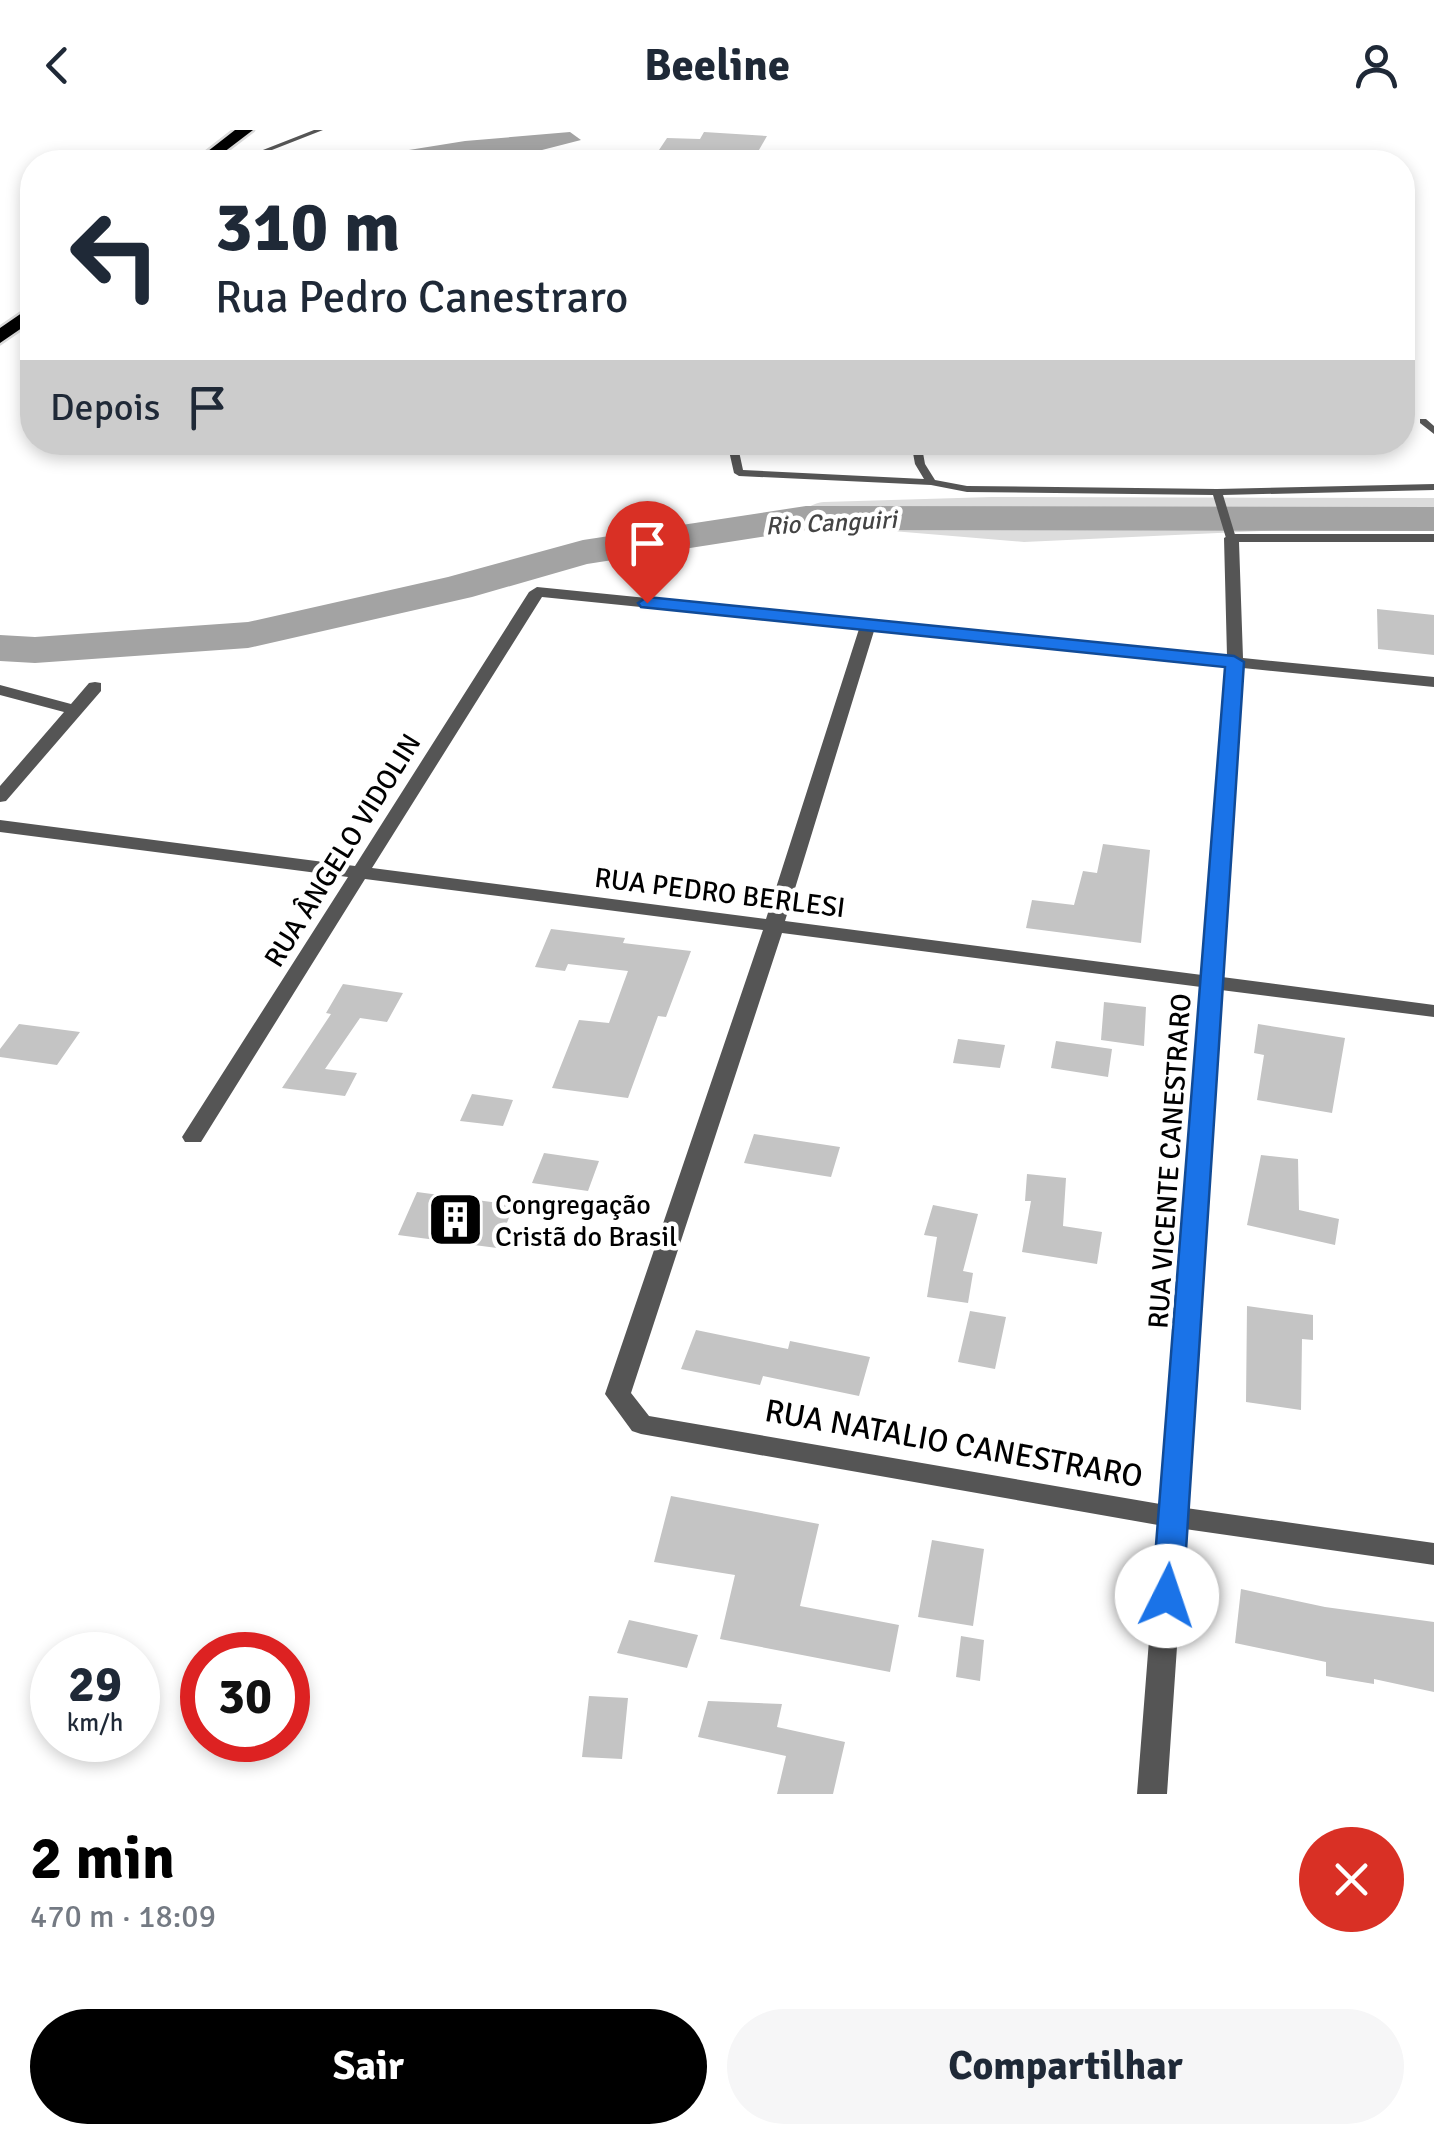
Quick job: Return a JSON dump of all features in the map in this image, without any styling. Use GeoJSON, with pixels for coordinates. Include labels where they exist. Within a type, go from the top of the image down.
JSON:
{"type":"FeatureCollection","features":[{"type":"Feature","properties":{"kind":"highway"},"geometry":{"type":"LineString","coordinates":[[218,150],[245,130]]}},
{"type":"Feature","properties":{"kind":"highway"},"geometry":{"type":"LineString","coordinates":[[244,150],[270,130]]}},
{"type":"Feature","properties":{"kind":"highway"},"geometry":{"type":"LineString","coordinates":[[0,315],[20,299]]}},
{"type":"Feature","properties":{"kind":"street"},"geometry":{"type":"LineString","coordinates":[[1230,535],[1434,538]]}},
{"type":"Feature","properties":{"kind":"street","name":"RUA VICENTE CANESTRARO"},"geometry":{"type":"LineString","coordinates":[[1152,1794],[1234,662],[1230,535]]}},
{"type":"Feature","properties":{"kind":"street","name":"RUA ÂNGELO VIDOLIN"},"geometry":{"type":"LineString","coordinates":[[193,1136],[536,592],[868,625]]}},
{"type":"Feature","properties":{"kind":"street"},"geometry":{"type":"LineString","coordinates":[[774,926],[868,625],[1434,682]]}},
{"type":"Feature","properties":{"kind":"street"},"geometry":{"type":"LineString","coordinates":[[0,797],[95,688]]}},
{"type":"Feature","properties":{"kind":"street"},"geometry":{"type":"LineString","coordinates":[[0,690],[74,710]]}},
{"type":"Feature","properties":{"kind":"street","name":"RUA PEDRO BERLESI"},"geometry":{"type":"LineString","coordinates":[[0,826],[1434,1011]]}},
{"type":"Feature","properties":{"kind":"street","name":"RUA NATALIO CANESTRARO"},"geometry":{"type":"LineString","coordinates":[[774,926],[618,1394],[641,1424],[1173,1517],[1434,1554]]}},
{"type":"Feature","properties":{"kind":"lane"},"geometry":{"type":"LineString","coordinates":[[268,150],[320,130]]}},
{"type":"Feature","properties":{"kind":"lane"},"geometry":{"type":"LineString","coordinates":[[1423,421],[1434,431]]}},
{"type":"Feature","properties":{"kind":"lane"},"geometry":{"type":"LineString","coordinates":[[735,455],[739,474],[931,482],[967,489],[1217,492],[1434,487]]}},
{"type":"Feature","properties":{"kind":"lane"},"geometry":{"type":"LineString","coordinates":[[918,455],[931,482]]}},
{"type":"Feature","properties":{"kind":"lane"},"geometry":{"type":"LineString","coordinates":[[1217,492],[1230,535]]}},
{"type":"Feature","properties":{"kind":"shaded area"},"geometry":{"type":"Polygon","coordinates":[[[570,132],[581,140],[542,150],[409,150],[570,132]]]}},
{"type":"Feature","properties":{"kind":"shaded area"},"geometry":{"type":"Polygon","coordinates":[[[992,497],[1434,498],[1434,523],[1024,542],[797,523],[807,508],[824,502],[992,497]]]}},
{"type":"Feature","properties":{"kind":"building"},"geometry":{"type":"Polygon","coordinates":[[[704,132],[767,136],[759,150],[659,150],[667,138],[700,139],[704,132]]]}},
{"type":"Feature","properties":{"kind":"building"},"geometry":{"type":"Polygon","coordinates":[[[1377,609],[1434,615],[1434,655],[1378,649],[1377,609]]]}},
{"type":"Feature","properties":{"kind":"building"},"geometry":{"type":"Polygon","coordinates":[[[1103,844],[1150,850],[1141,943],[1026,928],[1032,900],[1074,905],[1083,871],[1097,873],[1103,844]]]}},
{"type":"Feature","properties":{"kind":"building"},"geometry":{"type":"Polygon","coordinates":[[[551,929],[691,951],[666,1017],[658,1016],[628,1098],[552,1088],[579,1020],[609,1023],[628,971],[568,964],[565,971],[535,967],[551,929]]]}},
{"type":"Feature","properties":{"kind":"building"},"geometry":{"type":"Polygon","coordinates":[[[343,984],[403,993],[387,1022],[360,1018],[325,1069],[357,1073],[345,1096],[282,1088],[331,1014],[326,1013],[343,984]]]}},
{"type":"Feature","properties":{"kind":"building"},"geometry":{"type":"Polygon","coordinates":[[[1104,1002],[1146,1007],[1144,1046],[1101,1040],[1104,1002]]]}},
{"type":"Feature","properties":{"kind":"building"},"geometry":{"type":"Polygon","coordinates":[[[19,1024],[80,1032],[57,1065],[0,1057],[0,1049],[19,1024]]]}},
{"type":"Feature","properties":{"kind":"building"},"geometry":{"type":"Polygon","coordinates":[[[1258,1024],[1345,1038],[1332,1113],[1257,1100],[1264,1055],[1254,1053],[1258,1024]]]}},
{"type":"Feature","properties":{"kind":"building"},"geometry":{"type":"Polygon","coordinates":[[[958,1039],[1005,1045],[1000,1068],[953,1063],[958,1039]]]}},
{"type":"Feature","properties":{"kind":"building"},"geometry":{"type":"Polygon","coordinates":[[[1056,1041],[1112,1049],[1108,1077],[1051,1068],[1056,1041]]]}},
{"type":"Feature","properties":{"kind":"building"},"geometry":{"type":"Polygon","coordinates":[[[472,1094],[513,1100],[503,1126],[460,1121],[472,1094]]]}},
{"type":"Feature","properties":{"kind":"building"},"geometry":{"type":"Polygon","coordinates":[[[754,1134],[840,1147],[831,1177],[744,1163],[754,1134]]]}},
{"type":"Feature","properties":{"kind":"building"},"geometry":{"type":"Polygon","coordinates":[[[544,1153],[599,1161],[588,1191],[532,1183],[544,1153]]]}},
{"type":"Feature","properties":{"kind":"building"},"geometry":{"type":"Polygon","coordinates":[[[1261,1155],[1298,1159],[1299,1210],[1339,1219],[1335,1245],[1247,1225],[1261,1155]]]}},
{"type":"Feature","properties":{"kind":"building"},"geometry":{"type":"Polygon","coordinates":[[[1027,1174],[1066,1178],[1063,1226],[1102,1232],[1097,1264],[1022,1252],[1031,1201],[1025,1201],[1027,1174]]]}},
{"type":"Feature","properties":{"kind":"building","name":"Congregação Cristã do Brasil"},"geometry":{"type":"Polygon","coordinates":[[[417,1192],[514,1205],[497,1248],[398,1235],[417,1192]]]}},
{"type":"Feature","properties":{"kind":"building"},"geometry":{"type":"Polygon","coordinates":[[[933,1205],[978,1214],[963,1271],[973,1273],[968,1303],[927,1297],[937,1237],[924,1235],[933,1205]]]}},
{"type":"Feature","properties":{"kind":"building"},"geometry":{"type":"Polygon","coordinates":[[[1247,1306],[1313,1315],[1313,1340],[1302,1339],[1301,1410],[1246,1402],[1247,1306]]]}},
{"type":"Feature","properties":{"kind":"building"},"geometry":{"type":"Polygon","coordinates":[[[970,1311],[1006,1317],[995,1369],[958,1362],[970,1311]]]}},
{"type":"Feature","properties":{"kind":"building"},"geometry":{"type":"Polygon","coordinates":[[[696,1330],[788,1349],[790,1341],[870,1357],[859,1396],[763,1376],[760,1385],[681,1369],[696,1330]]]}},
{"type":"Feature","properties":{"kind":"building"},"geometry":{"type":"Polygon","coordinates":[[[671,1496],[819,1524],[800,1606],[899,1625],[890,1672],[720,1639],[735,1575],[654,1562],[671,1496]]]}},
{"type":"Feature","properties":{"kind":"building"},"geometry":{"type":"Polygon","coordinates":[[[932,1540],[984,1549],[973,1626],[918,1617],[932,1540]]]}},
{"type":"Feature","properties":{"kind":"building"},"geometry":{"type":"Polygon","coordinates":[[[1241,1589],[1325,1607],[1434,1622],[1434,1692],[1374,1679],[1374,1684],[1326,1676],[1326,1662],[1235,1643],[1241,1589]]]}},
{"type":"Feature","properties":{"kind":"building"},"geometry":{"type":"Polygon","coordinates":[[[629,1620],[698,1635],[687,1668],[617,1653],[629,1620]]]}},
{"type":"Feature","properties":{"kind":"building"},"geometry":{"type":"Polygon","coordinates":[[[961,1636],[984,1640],[980,1681],[956,1677],[961,1636]]]}},
{"type":"Feature","properties":{"kind":"building"},"geometry":{"type":"Polygon","coordinates":[[[589,1696],[628,1698],[622,1759],[582,1757],[589,1696]]]}},
{"type":"Feature","properties":{"kind":"building"},"geometry":{"type":"Polygon","coordinates":[[[708,1701],[782,1704],[777,1727],[845,1742],[833,1794],[777,1794],[786,1756],[698,1737],[708,1701]]]}},
{"type":"Feature","properties":{"kind":"waterway","name":"Rio Canguiri"},"geometry":{"type":"LineString","coordinates":[[0,648],[35,650],[248,635],[457,588],[583,552],[806,518],[1434,519]]}},
{"type":"Feature","properties":{"kind":"place","name":"Congregação Cristã do Brasil"},"geometry":{"type":"Point","coordinates":[456,1220]}},
{"type":"Feature","properties":{"kind":"route"},"geometry":{"type":"LineString","coordinates":[[647,603],[1234,662],[1167,1596]]}}]}
